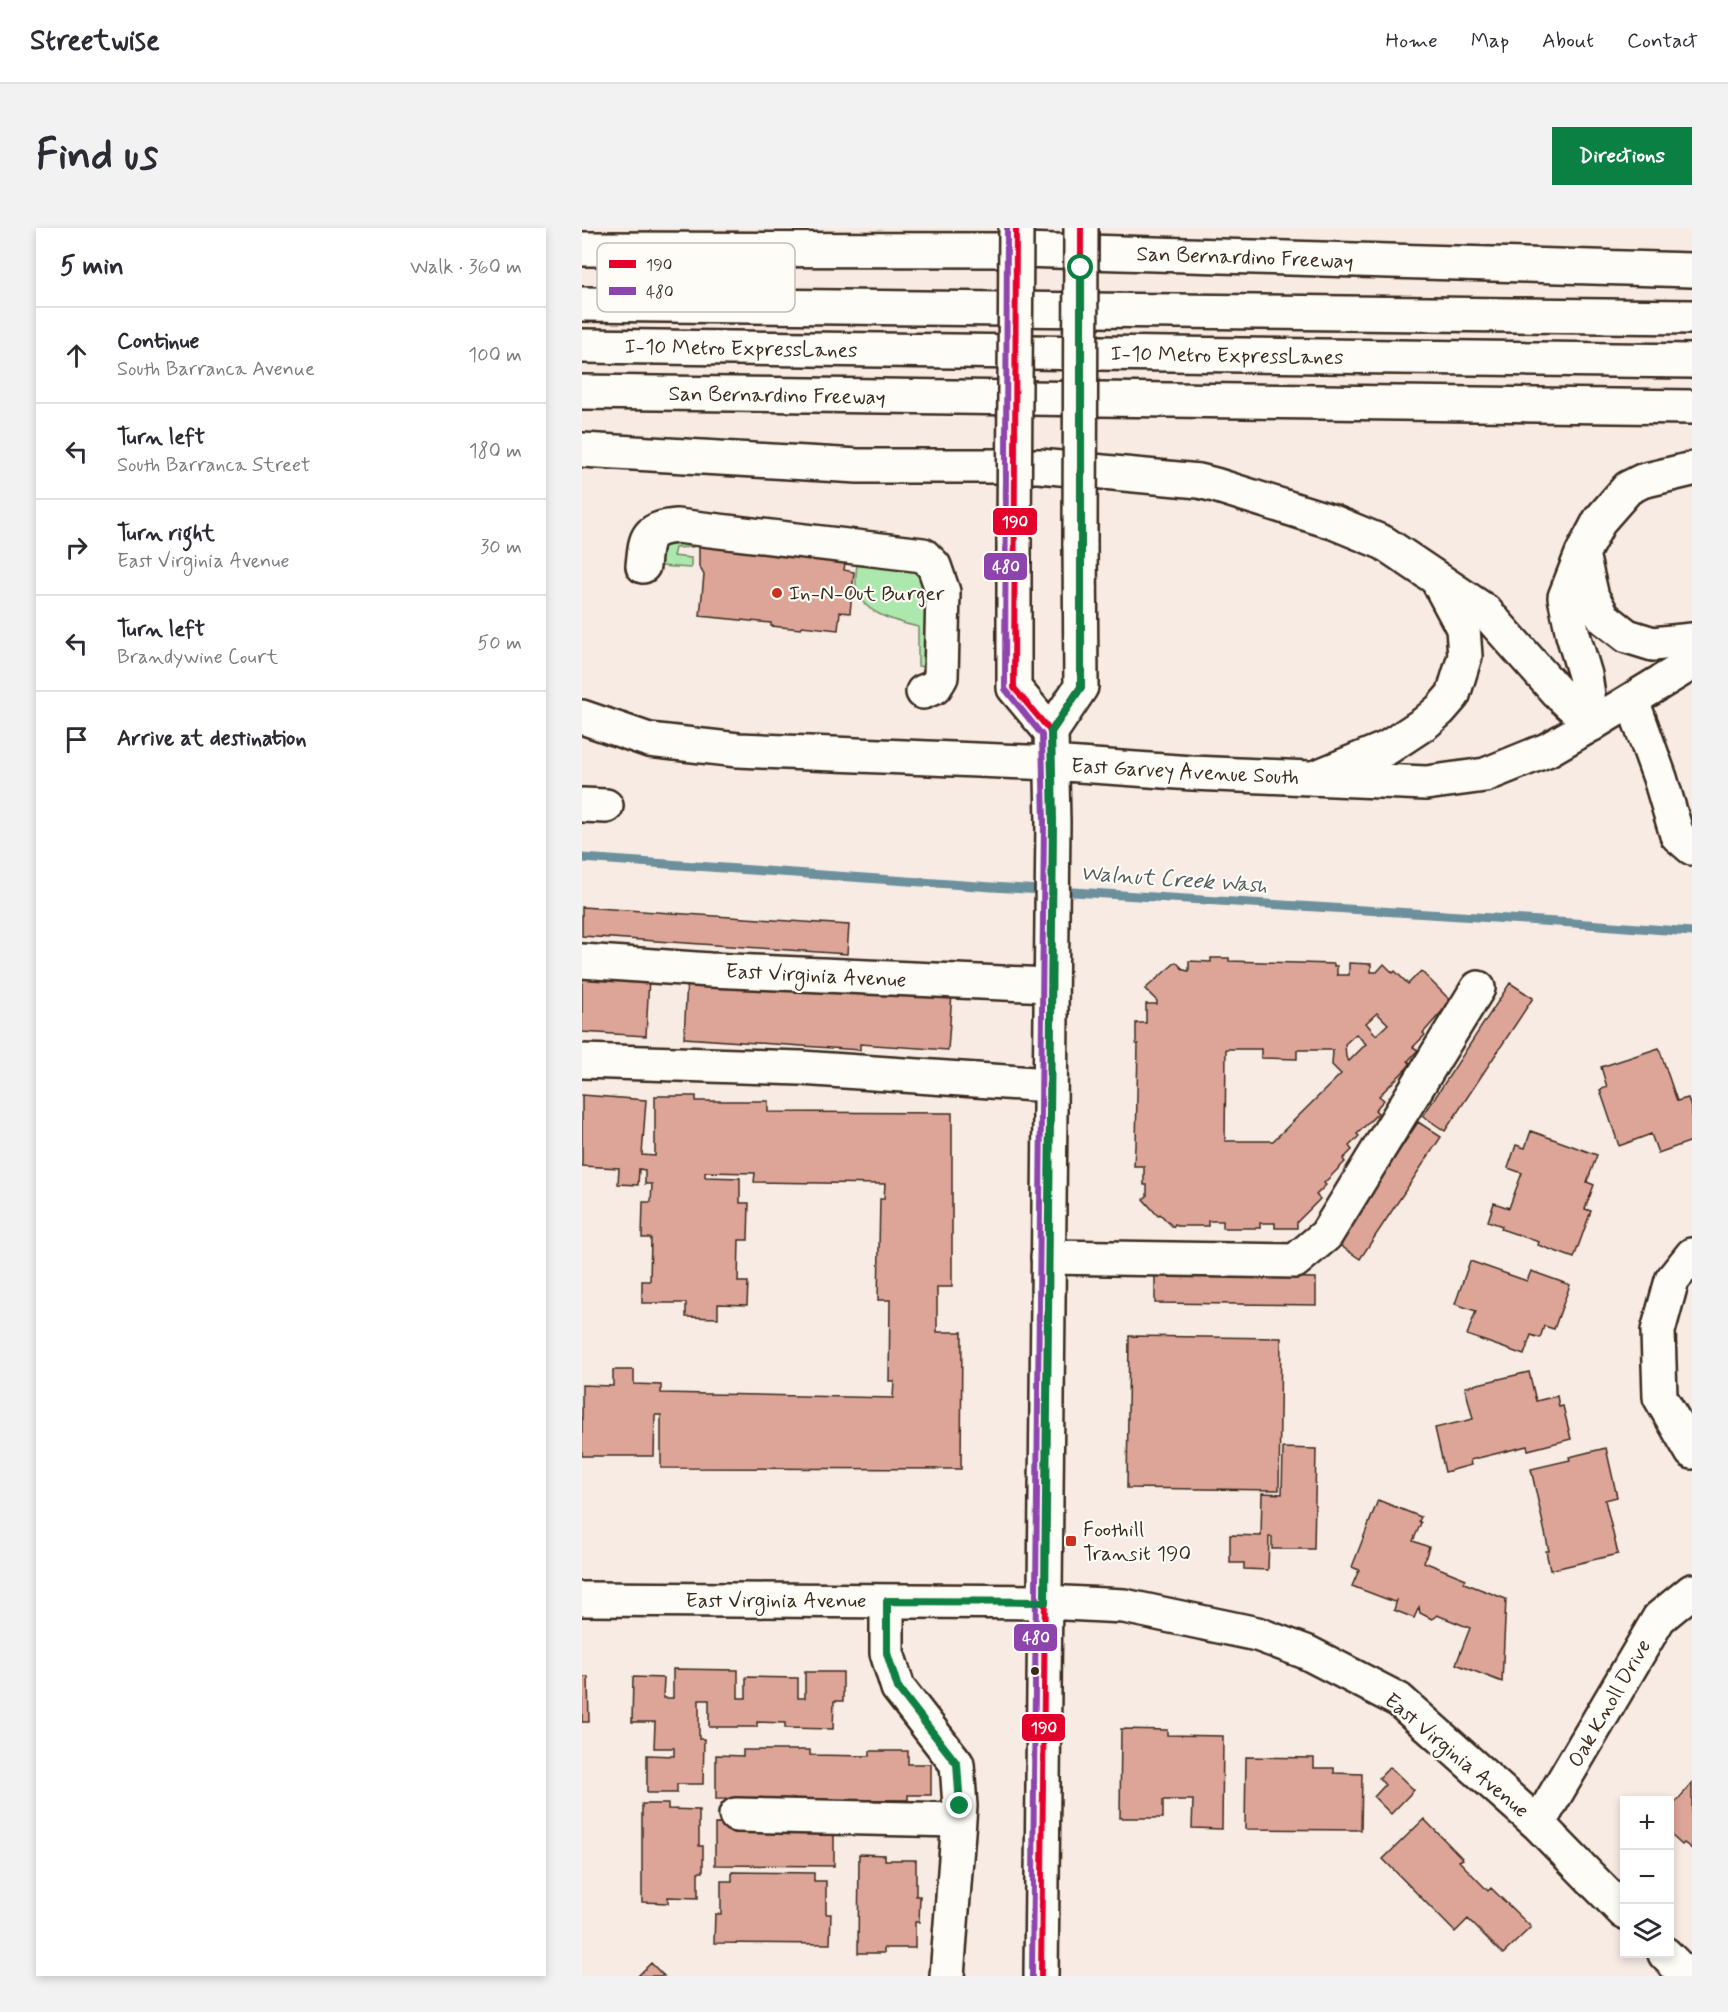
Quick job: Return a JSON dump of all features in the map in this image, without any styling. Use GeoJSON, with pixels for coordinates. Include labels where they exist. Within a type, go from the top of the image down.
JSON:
{"type":"FeatureCollection","features":[{"type":"Feature","properties":{"kind":"main road"},"geometry":{"type":"LineString","coordinates":[[1041,1976],[1053,822],[1051,748],[1081,687],[1081,228]]}},
{"type":"Feature","properties":{"kind":"main road"},"geometry":{"type":"LineString","coordinates":[[1051,748],[1014,688],[1018,239],[1100,228]]}},
{"type":"Feature","properties":{"kind":"main road","name":"San Bernardino Freeway"},"geometry":{"type":"LineString","coordinates":[[795,244],[1018,239],[1692,270]]}},
{"type":"Feature","properties":{"kind":"main road","name":"San Bernardino Freeway"},"geometry":{"type":"LineString","coordinates":[[582,249],[597,249]]}},
{"type":"Feature","properties":{"kind":"main road","name":"I-10 Metro ExpressLanes"},"geometry":{"type":"LineString","coordinates":[[582,304],[597,304]]}},
{"type":"Feature","properties":{"kind":"main road","name":"I-10 Metro ExpressLanes"},"geometry":{"type":"LineString","coordinates":[[795,306],[1692,317]]}},
{"type":"Feature","properties":{"kind":"main road","name":"I-10 Metro ExpressLanes"},"geometry":{"type":"LineString","coordinates":[[582,346],[1692,361]]}},
{"type":"Feature","properties":{"kind":"main road","name":"San Bernardino Freeway"},"geometry":{"type":"LineString","coordinates":[[582,392],[1692,407]]}},
{"type":"Feature","properties":{"kind":"main road"},"geometry":{"type":"LineString","coordinates":[[582,450],[858,466],[1039,466],[1199,481],[1333,522],[1384,543],[1485,611],[1557,692],[1592,724]]}},
{"type":"Feature","properties":{"kind":"main road"},"geometry":{"type":"LineString","coordinates":[[1592,724],[1585,675],[1573,635],[1566,597],[1582,554],[1600,520],[1628,488],[1642,481],[1692,469]]}},
{"type":"Feature","properties":{"kind":"main road"},"geometry":{"type":"LineString","coordinates":[[643,566],[645,540],[650,534],[667,527],[677,526],[922,555],[934,566],[943,592],[941,677],[935,687],[923,692]]}},
{"type":"Feature","properties":{"kind":"main road"},"geometry":{"type":"LineString","coordinates":[[1582,554],[1592,597],[1604,618],[1627,636],[1653,644],[1692,640]]}},
{"type":"Feature","properties":{"kind":"main road"},"geometry":{"type":"LineString","coordinates":[[1314,778],[1387,748],[1425,723],[1453,695],[1465,656],[1462,628],[1437,579]]}},
{"type":"Feature","properties":{"kind":"main road","name":"East Garvey Avenue South"},"geometry":{"type":"LineString","coordinates":[[582,717],[649,740],[738,750],[1051,748],[1192,773],[1426,783],[1485,775],[1547,750],[1692,663]]}},
{"type":"Feature","properties":{"kind":"main road"},"geometry":{"type":"LineString","coordinates":[[1632,699],[1660,778],[1677,836],[1692,848]]}},
{"type":"Feature","properties":{"kind":"main road","name":"East Virginia Avenue"},"geometry":{"type":"LineString","coordinates":[[582,961],[710,970],[1050,985]]}},
{"type":"Feature","properties":{"kind":"main road"},"geometry":{"type":"LineString","coordinates":[[1048,1257],[1296,1261],[1326,1235],[1478,988]]}},
{"type":"Feature","properties":{"kind":"main road"},"geometry":{"type":"LineString","coordinates":[[582,1061],[801,1068],[1049,1085]]}},
{"type":"Feature","properties":{"kind":"main road"},"geometry":{"type":"LineString","coordinates":[[1692,1255],[1672,1280],[1658,1331],[1660,1397],[1692,1452]]}},
{"type":"Feature","properties":{"kind":"main road","name":"Oak Knoll Drive"},"geometry":{"type":"LineString","coordinates":[[1538,1824],[1659,1618],[1692,1591]]}},
{"type":"Feature","properties":{"kind":"main road","name":"East Virginia Avenue"},"geometry":{"type":"LineString","coordinates":[[582,1599],[1045,1602],[1135,1608],[1257,1634],[1306,1652],[1399,1700],[1538,1824],[1620,1908]]}},
{"type":"Feature","properties":{"kind":"main road"},"geometry":{"type":"LineString","coordinates":[[887,1601],[887,1653],[898,1688],[957,1764],[960,1806],[957,1820],[947,1976]]}},
{"type":"Feature","properties":{"kind":"main road"},"geometry":{"type":"LineString","coordinates":[[736,1815],[957,1820]]}},
{"type":"Feature","properties":{"kind":"main road"},"geometry":{"type":"LineString","coordinates":[[1670,1958],[1687,1976]]}},
{"type":"Feature","properties":{"kind":"green space"},"geometry":{"type":"Polygon","coordinates":[[[695,537],[693,547],[675,548],[673,556],[691,558],[691,568],[660,566],[657,559],[663,540],[695,537]]]}},
{"type":"Feature","properties":{"kind":"green space"},"geometry":{"type":"Polygon","coordinates":[[[858,557],[909,566],[923,575],[928,590],[926,667],[918,666],[918,627],[889,619],[871,609],[858,594],[856,571],[858,557]]]}},
{"type":"Feature","properties":{"kind":"building","name":"In-N-Out Burger"},"geometry":{"type":"Polygon","coordinates":[[[699,543],[847,549],[844,570],[854,572],[850,613],[840,612],[838,630],[802,626],[801,629],[771,626],[771,623],[700,616],[704,575],[699,566],[699,543]]]}},
{"type":"Feature","properties":{"kind":"building"},"geometry":{"type":"Polygon","coordinates":[[[582,907],[849,925],[847,954],[582,936],[582,907]]]}},
{"type":"Feature","properties":{"kind":"building"},"geometry":{"type":"Polygon","coordinates":[[[1211,958],[1229,958],[1229,961],[1334,964],[1337,966],[1337,975],[1349,975],[1349,963],[1371,964],[1371,972],[1377,972],[1384,964],[1408,984],[1421,971],[1451,1001],[1413,1047],[1418,1050],[1408,1061],[1411,1064],[1379,1096],[1384,1100],[1375,1110],[1378,1113],[1357,1134],[1359,1136],[1349,1146],[1352,1150],[1343,1159],[1345,1162],[1324,1183],[1326,1185],[1316,1195],[1320,1199],[1297,1222],[1297,1228],[1275,1228],[1275,1223],[1260,1223],[1260,1228],[1223,1228],[1223,1221],[1208,1221],[1208,1226],[1177,1226],[1175,1224],[1173,1227],[1160,1214],[1158,1216],[1143,1199],[1147,1196],[1147,1185],[1144,1185],[1144,1166],[1134,1166],[1138,1044],[1136,1044],[1136,1023],[1146,1023],[1146,1004],[1157,1004],[1157,1001],[1145,989],[1176,962],[1184,970],[1189,971],[1189,961],[1211,962],[1211,958]],[[1377,1013],[1366,1023],[1376,1035],[1388,1024],[1377,1013]],[[1356,1034],[1345,1044],[1346,1057],[1349,1061],[1366,1044],[1356,1034]],[[1226,1049],[1225,1141],[1273,1141],[1341,1074],[1332,1065],[1333,1050],[1297,1050],[1297,1059],[1261,1058],[1261,1049],[1226,1049]]]}},
{"type":"Feature","properties":{"kind":"building"},"geometry":{"type":"Polygon","coordinates":[[[582,973],[649,977],[646,1036],[582,1032],[582,973]]]}},
{"type":"Feature","properties":{"kind":"building"},"geometry":{"type":"Polygon","coordinates":[[[687,980],[952,993],[948,1050],[860,1044],[860,1050],[684,1038],[687,980]]]}},
{"type":"Feature","properties":{"kind":"building"},"geometry":{"type":"Polygon","coordinates":[[[1510,983],[1533,998],[1445,1131],[1423,1116],[1510,983]]]}},
{"type":"Feature","properties":{"kind":"building"},"geometry":{"type":"Polygon","coordinates":[[[1659,1048],[1677,1101],[1688,1098],[1692,1110],[1692,1141],[1658,1153],[1651,1134],[1619,1146],[1600,1090],[1607,1087],[1601,1067],[1659,1048]]]}},
{"type":"Feature","properties":{"kind":"building"},"geometry":{"type":"Polygon","coordinates":[[[582,1095],[646,1100],[642,1155],[655,1156],[655,1096],[696,1096],[696,1101],[768,1101],[768,1112],[952,1113],[952,1287],[937,1287],[937,1332],[962,1332],[961,1469],[661,1468],[661,1415],[655,1415],[654,1456],[582,1456],[582,1385],[613,1386],[613,1370],[634,1370],[634,1384],[661,1385],[661,1393],[893,1398],[894,1381],[889,1381],[890,1300],[878,1300],[880,1199],[884,1199],[885,1184],[754,1182],[755,1173],[705,1172],[705,1177],[740,1178],[740,1203],[749,1203],[748,1240],[739,1240],[738,1282],[748,1282],[747,1305],[718,1304],[718,1318],[686,1317],[686,1303],[642,1303],[642,1281],[650,1281],[651,1238],[642,1238],[643,1202],[651,1202],[652,1184],[645,1184],[645,1170],[639,1169],[638,1185],[618,1184],[619,1168],[582,1166],[582,1095]]]}},
{"type":"Feature","properties":{"kind":"building"},"geometry":{"type":"Polygon","coordinates":[[[1418,1122],[1441,1137],[1360,1259],[1338,1244],[1418,1122]]]}},
{"type":"Feature","properties":{"kind":"building"},"geometry":{"type":"Polygon","coordinates":[[[1531,1131],[1597,1155],[1587,1182],[1594,1185],[1585,1209],[1591,1211],[1574,1258],[1538,1245],[1539,1242],[1501,1229],[1502,1226],[1488,1221],[1494,1203],[1509,1208],[1522,1173],[1508,1168],[1516,1145],[1525,1148],[1531,1131]]]}},
{"type":"Feature","properties":{"kind":"building"},"geometry":{"type":"Polygon","coordinates":[[[1470,1261],[1527,1281],[1531,1271],[1570,1285],[1554,1329],[1544,1326],[1540,1338],[1531,1335],[1524,1355],[1467,1335],[1476,1311],[1455,1304],[1470,1261]]]}},
{"type":"Feature","properties":{"kind":"building"},"geometry":{"type":"Polygon","coordinates":[[[1155,1276],[1316,1278],[1316,1305],[1155,1303],[1155,1276]]]}},
{"type":"Feature","properties":{"kind":"building"},"geometry":{"type":"Polygon","coordinates":[[[1129,1336],[1281,1338],[1279,1490],[1127,1488],[1129,1336]]]}},
{"type":"Feature","properties":{"kind":"building"},"geometry":{"type":"Polygon","coordinates":[[[1529,1372],[1536,1401],[1557,1396],[1559,1407],[1563,1406],[1571,1439],[1528,1450],[1527,1446],[1470,1460],[1471,1465],[1445,1472],[1435,1428],[1473,1419],[1465,1387],[1529,1372]]]}},
{"type":"Feature","properties":{"kind":"building"},"geometry":{"type":"Polygon","coordinates":[[[1283,1448],[1316,1449],[1314,1549],[1272,1549],[1272,1537],[1269,1537],[1268,1570],[1244,1569],[1244,1563],[1230,1563],[1230,1535],[1261,1536],[1262,1493],[1282,1494],[1283,1448]]]}},
{"type":"Feature","properties":{"kind":"building"},"geometry":{"type":"Polygon","coordinates":[[[1606,1448],[1617,1497],[1605,1500],[1618,1554],[1550,1570],[1546,1551],[1549,1551],[1531,1469],[1570,1460],[1569,1457],[1606,1448]]]}},
{"type":"Feature","properties":{"kind":"building"},"geometry":{"type":"Polygon","coordinates":[[[1378,1500],[1421,1517],[1419,1521],[1421,1523],[1413,1541],[1429,1547],[1424,1562],[1466,1579],[1464,1583],[1506,1599],[1502,1682],[1456,1664],[1470,1628],[1437,1615],[1432,1619],[1420,1613],[1419,1607],[1414,1618],[1394,1610],[1397,1600],[1394,1602],[1352,1586],[1359,1570],[1352,1567],[1378,1500]]]}},
{"type":"Feature","properties":{"kind":"building"},"geometry":{"type":"Polygon","coordinates":[[[673,1669],[738,1670],[738,1698],[746,1698],[746,1677],[798,1678],[798,1698],[805,1698],[805,1672],[843,1672],[843,1701],[834,1701],[833,1729],[785,1728],[785,1723],[757,1722],[757,1727],[709,1727],[709,1700],[699,1700],[699,1739],[704,1739],[703,1784],[677,1784],[677,1793],[647,1793],[647,1755],[674,1756],[674,1748],[654,1748],[655,1722],[632,1722],[633,1677],[664,1678],[663,1698],[673,1698],[673,1669]]]}},
{"type":"Feature","properties":{"kind":"building"},"geometry":{"type":"Polygon","coordinates":[[[582,1677],[588,1677],[589,1722],[582,1722],[582,1677]]]}},
{"type":"Feature","properties":{"kind":"building"},"geometry":{"type":"Polygon","coordinates":[[[1121,1729],[1167,1730],[1167,1735],[1223,1736],[1222,1829],[1192,1828],[1193,1800],[1163,1800],[1163,1818],[1120,1818],[1121,1729]]]}},
{"type":"Feature","properties":{"kind":"building"},"geometry":{"type":"Polygon","coordinates":[[[743,1750],[810,1750],[810,1755],[870,1756],[870,1751],[908,1751],[908,1764],[931,1764],[931,1795],[908,1795],[908,1800],[716,1799],[716,1755],[743,1756],[743,1750]]]}},
{"type":"Feature","properties":{"kind":"building"},"geometry":{"type":"Polygon","coordinates":[[[1246,1757],[1314,1758],[1314,1768],[1334,1768],[1334,1773],[1362,1774],[1361,1830],[1245,1829],[1246,1757]]]}},
{"type":"Feature","properties":{"kind":"building"},"geometry":{"type":"Polygon","coordinates":[[[1390,1767],[1414,1790],[1391,1814],[1374,1797],[1385,1785],[1379,1778],[1390,1767]]]}},
{"type":"Feature","properties":{"kind":"building"},"geometry":{"type":"Polygon","coordinates":[[[1692,1783],[1692,1849],[1684,1843],[1682,1845],[1674,1838],[1674,1804],[1692,1783]]]}},
{"type":"Feature","properties":{"kind":"building"},"geometry":{"type":"Polygon","coordinates":[[[642,1804],[668,1804],[668,1809],[699,1810],[699,1846],[703,1846],[703,1872],[698,1872],[698,1898],[668,1897],[668,1903],[642,1902],[642,1804]]]}},
{"type":"Feature","properties":{"kind":"building"},"geometry":{"type":"Polygon","coordinates":[[[1424,1819],[1463,1859],[1459,1861],[1488,1891],[1491,1888],[1531,1927],[1503,1954],[1468,1919],[1455,1932],[1383,1859],[1424,1819]]]}},
{"type":"Feature","properties":{"kind":"building"},"geometry":{"type":"Polygon","coordinates":[[[715,1824],[834,1825],[834,1866],[715,1865],[715,1824]]]}},
{"type":"Feature","properties":{"kind":"building"},"geometry":{"type":"Polygon","coordinates":[[[859,1854],[885,1855],[885,1860],[916,1860],[916,1896],[920,1896],[919,1922],[915,1922],[915,1948],[884,1948],[884,1953],[858,1953],[859,1854]]]}},
{"type":"Feature","properties":{"kind":"building"},"geometry":{"type":"Polygon","coordinates":[[[732,1872],[814,1873],[814,1881],[826,1881],[826,1914],[831,1914],[830,1944],[714,1943],[715,1914],[721,1914],[721,1881],[732,1881],[732,1872]]]}},
{"type":"Feature","properties":{"kind":"building"},"geometry":{"type":"Polygon","coordinates":[[[651,1963],[664,1976],[638,1976],[651,1963]]]}},
{"type":"Feature","properties":{"kind":"waterway","name":"Walnut Creek Wash"},"geometry":{"type":"LineString","coordinates":[[582,858],[1692,932]]}},
{"type":"Feature","properties":{"kind":"transit line","name":"480"},"geometry":{"type":"LineString","coordinates":[[1007,228],[1005,689],[1042,735],[1044,822],[1032,1976]]}},
{"type":"Feature","properties":{"kind":"transit line","name":"190"},"geometry":{"type":"LineString","coordinates":[[1016,228],[1014,688],[1051,732],[1053,822],[1041,1976]]}},
{"type":"Feature","properties":{"kind":"transit line","name":"190"},"geometry":{"type":"LineString","coordinates":[[1051,732],[1081,687],[1081,228]]}},
{"type":"Feature","properties":{"kind":"place","name":"In-N-Out Burger"},"geometry":{"type":"Point","coordinates":[777,593]}},
{"type":"Feature","properties":{"kind":"place","name":"Foothill Transit 190"},"geometry":{"type":"Point","coordinates":[1071,1541]}},
{"type":"Feature","properties":{"kind":"route"},"geometry":{"type":"LineString","coordinates":[[960,1806],[957,1764],[898,1688],[887,1653],[887,1601],[1045,1602],[1053,822],[1051,732],[1081,687],[1081,268]]}}]}
